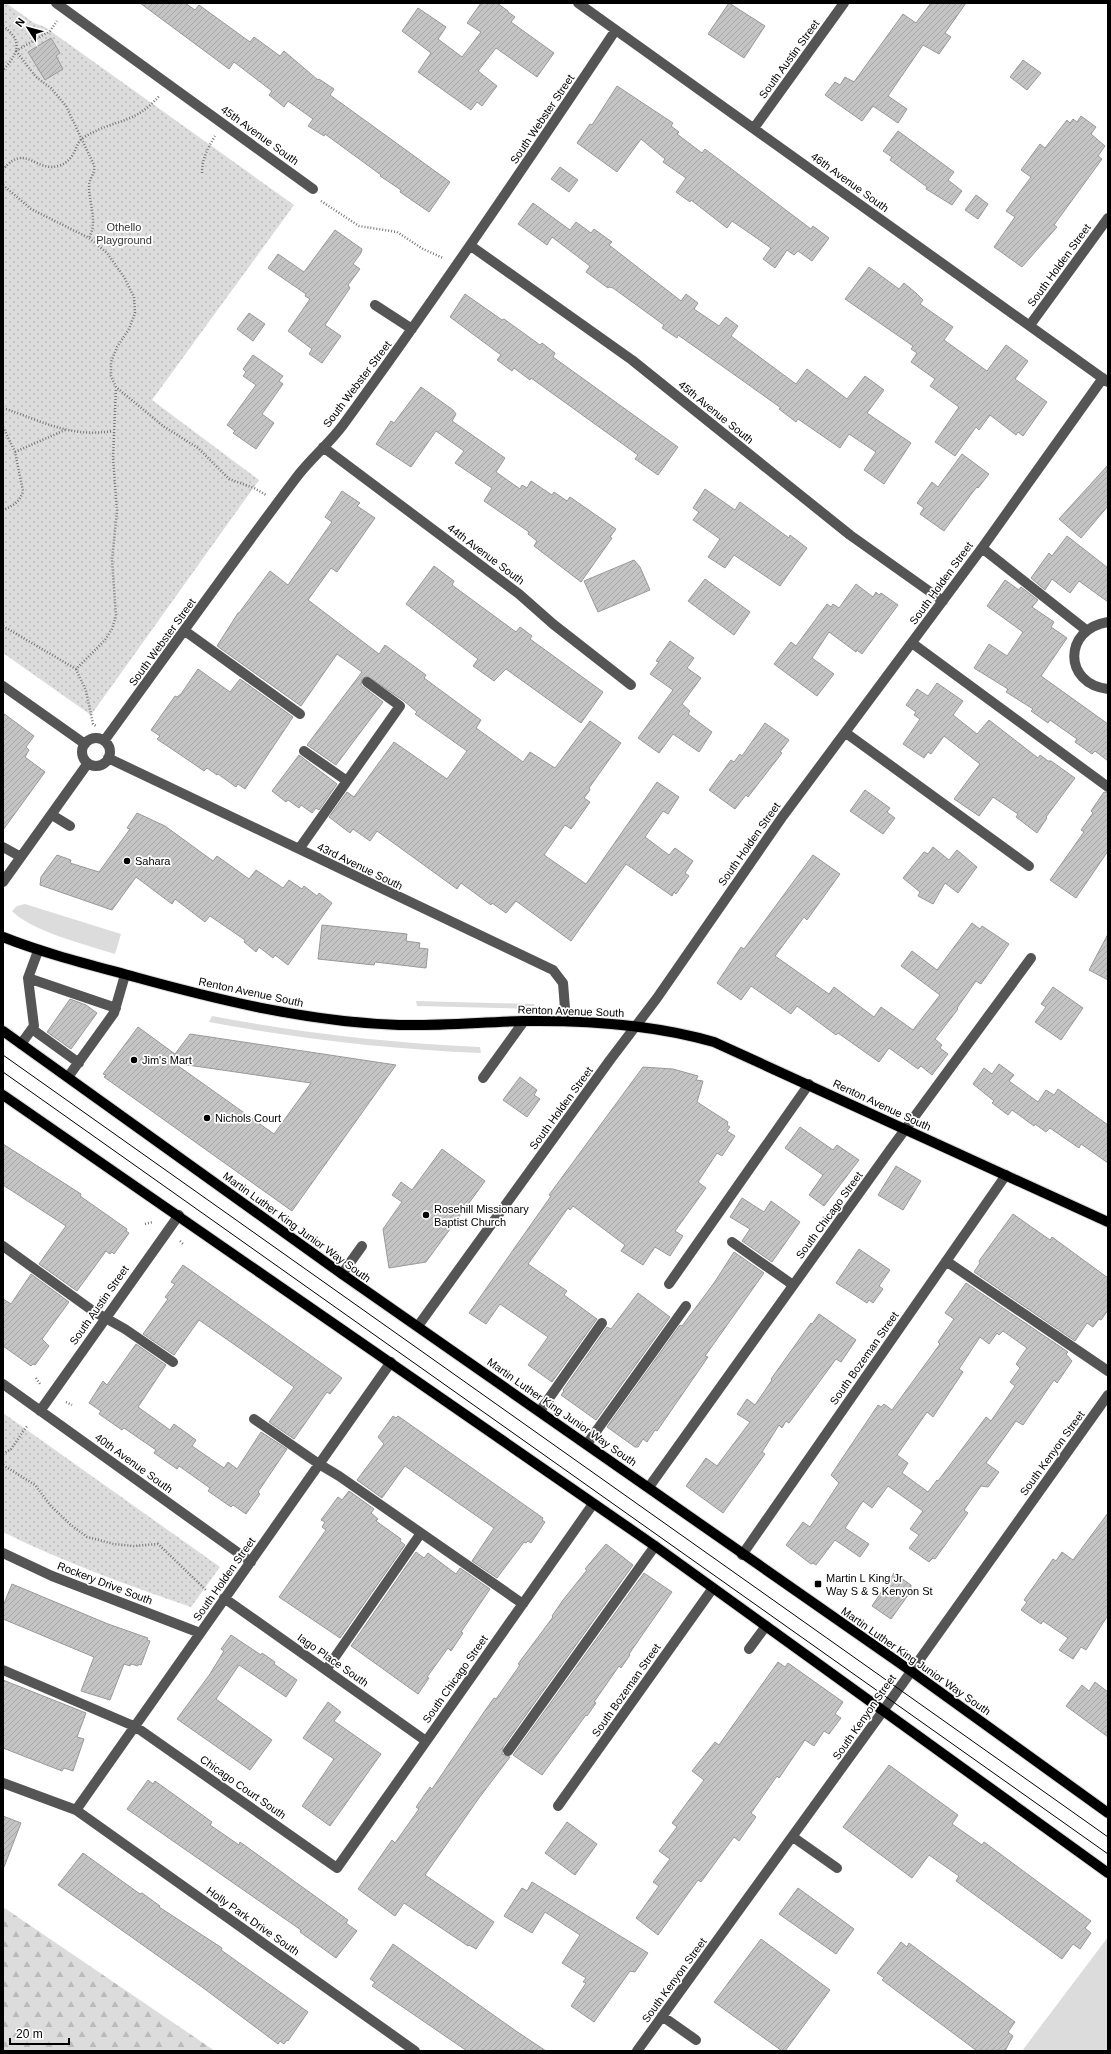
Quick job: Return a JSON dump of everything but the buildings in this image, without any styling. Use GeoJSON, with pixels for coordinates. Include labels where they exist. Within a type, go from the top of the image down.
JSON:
{"type":"FeatureCollection","features":[{"type":"Feature","properties":{"kind":"main road","name":"Renton Avenue South"},"geometry":{"type":"LineString","coordinates":[[3,937],[38,951],[125,975],[277,1012],[345,1022],[401,1025],[524,1021],[566,1022],[636,1025],[682,1032],[714,1042],[809,1084],[1108,1222]]}},
{"type":"Feature","properties":{"kind":"main road","name":"Martin Luther King Junior Way South"},"geometry":{"type":"LineString","coordinates":[[3,1031],[342,1274],[649,1487],[742,1555],[911,1671],[1108,1813]]}},
{"type":"Feature","properties":{"kind":"main road"},"geometry":{"type":"LineString","coordinates":[[3,1095],[179,1215],[655,1546],[1108,1873]]}},
{"type":"Feature","properties":{"kind":"street","name":"45th Avenue South"},"geometry":{"type":"LineString","coordinates":[[56,3],[313,189]]}},
{"type":"Feature","properties":{"kind":"street","name":"46th Avenue South"},"geometry":{"type":"LineString","coordinates":[[578,3],[615,31],[754,128],[1105,380]]}},
{"type":"Feature","properties":{"kind":"street","name":"South Austin Street"},"geometry":{"type":"LineString","coordinates":[[754,128],[844,3]]}},
{"type":"Feature","properties":{"kind":"street","name":"South Webster Street"},"geometry":{"type":"LineString","coordinates":[[107,738],[278,502],[308,462],[323,448],[340,428],[412,329],[471,246],[615,31]]}},
{"type":"Feature","properties":{"kind":"street","name":"South Holden Street"},"geometry":{"type":"LineString","coordinates":[[1030,326],[1108,218]]}},
{"type":"Feature","properties":{"kind":"street","name":"45th Avenue South"},"geometry":{"type":"LineString","coordinates":[[471,246],[632,360],[850,535],[943,601]]}},
{"type":"Feature","properties":{"kind":"street"},"geometry":{"type":"LineString","coordinates":[[375,305],[412,329]]}},
{"type":"Feature","properties":{"kind":"street","name":"South Holden Street"},"geometry":{"type":"LineString","coordinates":[[418,1326],[657,998],[783,816],[846,733],[1105,380]]}},
{"type":"Feature","properties":{"kind":"street","name":"44th Avenue South"},"geometry":{"type":"LineString","coordinates":[[323,448],[519,594],[553,624],[631,685]]}},
{"type":"Feature","properties":{"kind":"street"},"geometry":{"type":"LineString","coordinates":[[982,548],[1086,630]]}},
{"type":"Feature","properties":{"kind":"street"},"geometry":{"type":"LineString","coordinates":[[1108,622],[1097,624],[1086,630],[1079,638],[1075,650],[1075,663],[1079,674],[1087,683],[1098,688],[1108,690]]}},
{"type":"Feature","properties":{"kind":"street"},"geometry":{"type":"LineString","coordinates":[[185,631],[300,714]]}},
{"type":"Feature","properties":{"kind":"street"},"geometry":{"type":"LineString","coordinates":[[912,643],[1108,787]]}},
{"type":"Feature","properties":{"kind":"street"},"geometry":{"type":"LineString","coordinates":[[298,849],[400,706],[367,682]]}},
{"type":"Feature","properties":{"kind":"street"},"geometry":{"type":"LineString","coordinates":[[3,686],[85,744]]}},
{"type":"Feature","properties":{"kind":"street"},"geometry":{"type":"LineString","coordinates":[[846,733],[1029,866]]}},
{"type":"Feature","properties":{"kind":"street"},"geometry":{"type":"LineString","coordinates":[[94,738],[107,738],[110,750],[108,758],[103,764],[98,766],[88,763],[82,754],[85,744],[94,738]]}},
{"type":"Feature","properties":{"kind":"street"},"geometry":{"type":"LineString","coordinates":[[304,751],[347,782]]}},
{"type":"Feature","properties":{"kind":"street","name":"43rd Avenue South"},"geometry":{"type":"LineString","coordinates":[[108,758],[553,970],[562,983],[566,1022]]}},
{"type":"Feature","properties":{"kind":"street"},"geometry":{"type":"LineString","coordinates":[[3,882],[88,763]]}},
{"type":"Feature","properties":{"kind":"street"},"geometry":{"type":"LineString","coordinates":[[52,814],[70,826]]}},
{"type":"Feature","properties":{"kind":"street"},"geometry":{"type":"LineString","coordinates":[[3,847],[21,857]]}},
{"type":"Feature","properties":{"kind":"street"},"geometry":{"type":"LineString","coordinates":[[21,1044],[34,1026],[28,978],[38,951]]}},
{"type":"Feature","properties":{"kind":"street","name":"South Chicago Street"},"geometry":{"type":"LineString","coordinates":[[649,1487],[905,1129],[1031,958]]}},
{"type":"Feature","properties":{"kind":"street"},"geometry":{"type":"LineString","coordinates":[[68,1077],[114,1013],[125,975]]}},
{"type":"Feature","properties":{"kind":"street"},"geometry":{"type":"LineString","coordinates":[[28,978],[116,1008]]}},
{"type":"Feature","properties":{"kind":"street"},"geometry":{"type":"LineString","coordinates":[[483,1078],[524,1021]]}},
{"type":"Feature","properties":{"kind":"street"},"geometry":{"type":"LineString","coordinates":[[32,1029],[79,1063]]}},
{"type":"Feature","properties":{"kind":"street"},"geometry":{"type":"LineString","coordinates":[[670,1284],[809,1084]]}},
{"type":"Feature","properties":{"kind":"street","name":"South Bozeman Street"},"geometry":{"type":"LineString","coordinates":[[742,1555],[1006,1175]]}},
{"type":"Feature","properties":{"kind":"street","name":"South Austin Street"},"geometry":{"type":"LineString","coordinates":[[40,1411],[104,1318],[179,1215]]}},
{"type":"Feature","properties":{"kind":"street"},"geometry":{"type":"LineString","coordinates":[[732,1242],[794,1285]]}},
{"type":"Feature","properties":{"kind":"street"},"geometry":{"type":"LineString","coordinates":[[3,1246],[104,1318],[125,1329],[173,1362]]}},
{"type":"Feature","properties":{"kind":"street"},"geometry":{"type":"LineString","coordinates":[[342,1274],[362,1246]]}},
{"type":"Feature","properties":{"kind":"street"},"geometry":{"type":"LineString","coordinates":[[946,1261],[1108,1371]]}},
{"type":"Feature","properties":{"kind":"street"},"geometry":{"type":"LineString","coordinates":[[587,1444],[686,1306]]}},
{"type":"Feature","properties":{"kind":"street"},"geometry":{"type":"LineString","coordinates":[[540,1411],[602,1323]]}},
{"type":"Feature","properties":{"kind":"street","name":"South Holden Street"},"geometry":{"type":"LineString","coordinates":[[76,1810],[136,1727],[224,1598],[251,1562],[390,1362]]}},
{"type":"Feature","properties":{"kind":"street","name":"40th Avenue South"},"geometry":{"type":"LineString","coordinates":[[3,1384],[251,1562]]}},
{"type":"Feature","properties":{"kind":"street","name":"South Kenyon Street"},"geometry":{"type":"LineString","coordinates":[[636,2051],[883,1711],[1108,1395]]}},
{"type":"Feature","properties":{"kind":"street"},"geometry":{"type":"LineString","coordinates":[[254,1419],[319,1464],[340,1476],[523,1604]]}},
{"type":"Feature","properties":{"kind":"street","name":"South Chicago Street"},"geometry":{"type":"LineString","coordinates":[[337,1868],[593,1504]]}},
{"type":"Feature","properties":{"kind":"street"},"geometry":{"type":"LineString","coordinates":[[326,1670],[421,1533]]}},
{"type":"Feature","properties":{"kind":"street"},"geometry":{"type":"LineString","coordinates":[[508,1751],[655,1546]]}},
{"type":"Feature","properties":{"kind":"street","name":"Rockery Drive South"},"geometry":{"type":"LineString","coordinates":[[3,1553],[52,1576],[200,1633]]}},
{"type":"Feature","properties":{"kind":"street","name":"South Bozeman Street"},"geometry":{"type":"LineString","coordinates":[[558,1806],[713,1588]]}},
{"type":"Feature","properties":{"kind":"street","name":"Iago Place South"},"geometry":{"type":"LineString","coordinates":[[224,1598],[426,1741]]}},
{"type":"Feature","properties":{"kind":"street"},"geometry":{"type":"LineString","coordinates":[[749,1650],[766,1626]]}},
{"type":"Feature","properties":{"kind":"street","name":"Chicago Court South"},"geometry":{"type":"LineString","coordinates":[[3,1670],[136,1727],[337,1868]]}},
{"type":"Feature","properties":{"kind":"street","name":"Holly Park Drive South"},"geometry":{"type":"LineString","coordinates":[[3,1783],[76,1810],[415,2051]]}},
{"type":"Feature","properties":{"kind":"street"},"geometry":{"type":"LineString","coordinates":[[793,1836],[836,1868]]}},
{"type":"Feature","properties":{"kind":"street"},"geometry":{"type":"LineString","coordinates":[[662,2016],[696,2040]]}},
{"type":"Feature","properties":{"kind":"path"},"geometry":{"type":"LineString","coordinates":[[3,70],[11,61],[16,51],[50,31],[65,10]]}},
{"type":"Feature","properties":{"kind":"path"},"geometry":{"type":"LineString","coordinates":[[3,26],[14,36],[16,51],[36,77],[51,88],[70,112],[95,168],[88,186],[94,224],[89,238]]}},
{"type":"Feature","properties":{"kind":"path"},"geometry":{"type":"LineString","coordinates":[[3,170],[12,160],[21,157],[47,166],[61,165],[71,157],[81,138],[142,113],[149,108],[169,84]]}},
{"type":"Feature","properties":{"kind":"path"},"geometry":{"type":"LineString","coordinates":[[202,172],[202,165],[206,151],[222,123]]}},
{"type":"Feature","properties":{"kind":"path"},"geometry":{"type":"LineString","coordinates":[[3,185],[31,210],[89,238],[116,265],[132,290],[135,304],[133,321],[111,362],[110,376],[116,387],[163,426],[198,448],[229,479],[254,488],[278,502]]}},
{"type":"Feature","properties":{"kind":"path"},"geometry":{"type":"LineString","coordinates":[[313,189],[321,200],[359,226],[397,232],[423,249],[446,259],[460,261]]}},
{"type":"Feature","properties":{"kind":"path"},"geometry":{"type":"LineString","coordinates":[[76,669],[105,640],[112,629],[116,616],[112,560],[117,502],[113,431],[116,387]]}},
{"type":"Feature","properties":{"kind":"path"},"geometry":{"type":"LineString","coordinates":[[3,408],[66,430],[90,433],[113,431]]}},
{"type":"Feature","properties":{"kind":"path"},"geometry":{"type":"LineString","coordinates":[[3,427],[15,452],[23,491],[22,496],[15,504],[3,510]]}},
{"type":"Feature","properties":{"kind":"path"},"geometry":{"type":"LineString","coordinates":[[15,452],[66,430]]}},
{"type":"Feature","properties":{"kind":"path"},"geometry":{"type":"LineString","coordinates":[[3,626],[76,669],[86,691],[93,724],[107,738]]}},
{"type":"Feature","properties":{"kind":"path"},"geometry":{"type":"LineString","coordinates":[[146,1224],[153,1222]]}},
{"type":"Feature","properties":{"kind":"path"},"geometry":{"type":"LineString","coordinates":[[180,1241],[184,1245]]}},
{"type":"Feature","properties":{"kind":"path"},"geometry":{"type":"LineString","coordinates":[[36,1378],[40,1384]]}},
{"type":"Feature","properties":{"kind":"path"},"geometry":{"type":"LineString","coordinates":[[66,1402],[72,1406]]}},
{"type":"Feature","properties":{"kind":"path"},"geometry":{"type":"LineString","coordinates":[[3,1454],[11,1449],[27,1426]]}},
{"type":"Feature","properties":{"kind":"path"},"geometry":{"type":"LineString","coordinates":[[3,1465],[35,1485],[51,1506],[87,1537],[127,1545],[158,1544],[207,1591]]}},
{"type":"Feature","properties":{"kind":"green space","name":"Othello Playground"},"geometry":{"type":"Polygon","coordinates":[[[3,3],[6,3],[34,23],[45,27],[294,205],[152,400],[259,480],[91,715],[3,653],[3,3]]]}},
{"type":"Feature","properties":{"kind":"green space"},"geometry":{"type":"Polygon","coordinates":[[[25,904],[121,934],[115,954],[60,937],[32,925],[12,911],[17,906],[25,904]]]}},
{"type":"Feature","properties":{"kind":"green space"},"geometry":{"type":"Polygon","coordinates":[[[416,1001],[534,1004],[535,1009],[417,1006],[416,1001]]]}},
{"type":"Feature","properties":{"kind":"green space"},"geometry":{"type":"Polygon","coordinates":[[[212,1016],[312,1032],[379,1040],[480,1047],[481,1053],[412,1049],[310,1038],[209,1022],[212,1016]]]}},
{"type":"Feature","properties":{"kind":"green space"},"geometry":{"type":"Polygon","coordinates":[[[3,1413],[220,1567],[191,1607],[96,1572],[3,1532],[3,1413]]]}},
{"type":"Feature","properties":{"kind":"green space"},"geometry":{"type":"Polygon","coordinates":[[[3,1907],[215,2051],[3,2051],[3,1907]]]}},
{"type":"Feature","properties":{"kind":"green space"},"geometry":{"type":"Polygon","coordinates":[[[1108,1937],[1108,2049],[1106,2051],[1022,2051],[1108,1937]]]}},
{"type":"Feature","properties":{"kind":"tram line"},"geometry":{"type":"LineString","coordinates":[[3,1055],[1108,1837]]}},
{"type":"Feature","properties":{"kind":"tram line"},"geometry":{"type":"LineString","coordinates":[[3,1072],[1108,1854]]}},
{"type":"Feature","properties":{"kind":"place","name":"Sahara"},"geometry":{"type":"Point","coordinates":[127,861]}},
{"type":"Feature","properties":{"kind":"place","name":"Jim's Mart"},"geometry":{"type":"Point","coordinates":[134,1060]}},
{"type":"Feature","properties":{"kind":"place","name":"Nichols Court"},"geometry":{"type":"Point","coordinates":[207,1118]}},
{"type":"Feature","properties":{"kind":"place","name":"Rosehill Missionary Baptist Church"},"geometry":{"type":"Point","coordinates":[426,1215]}},
{"type":"Feature","properties":{"kind":"place","name":"Martin L King Jr Way S & S Kenyon St"},"geometry":{"type":"Point","coordinates":[818,1584]}}]}
